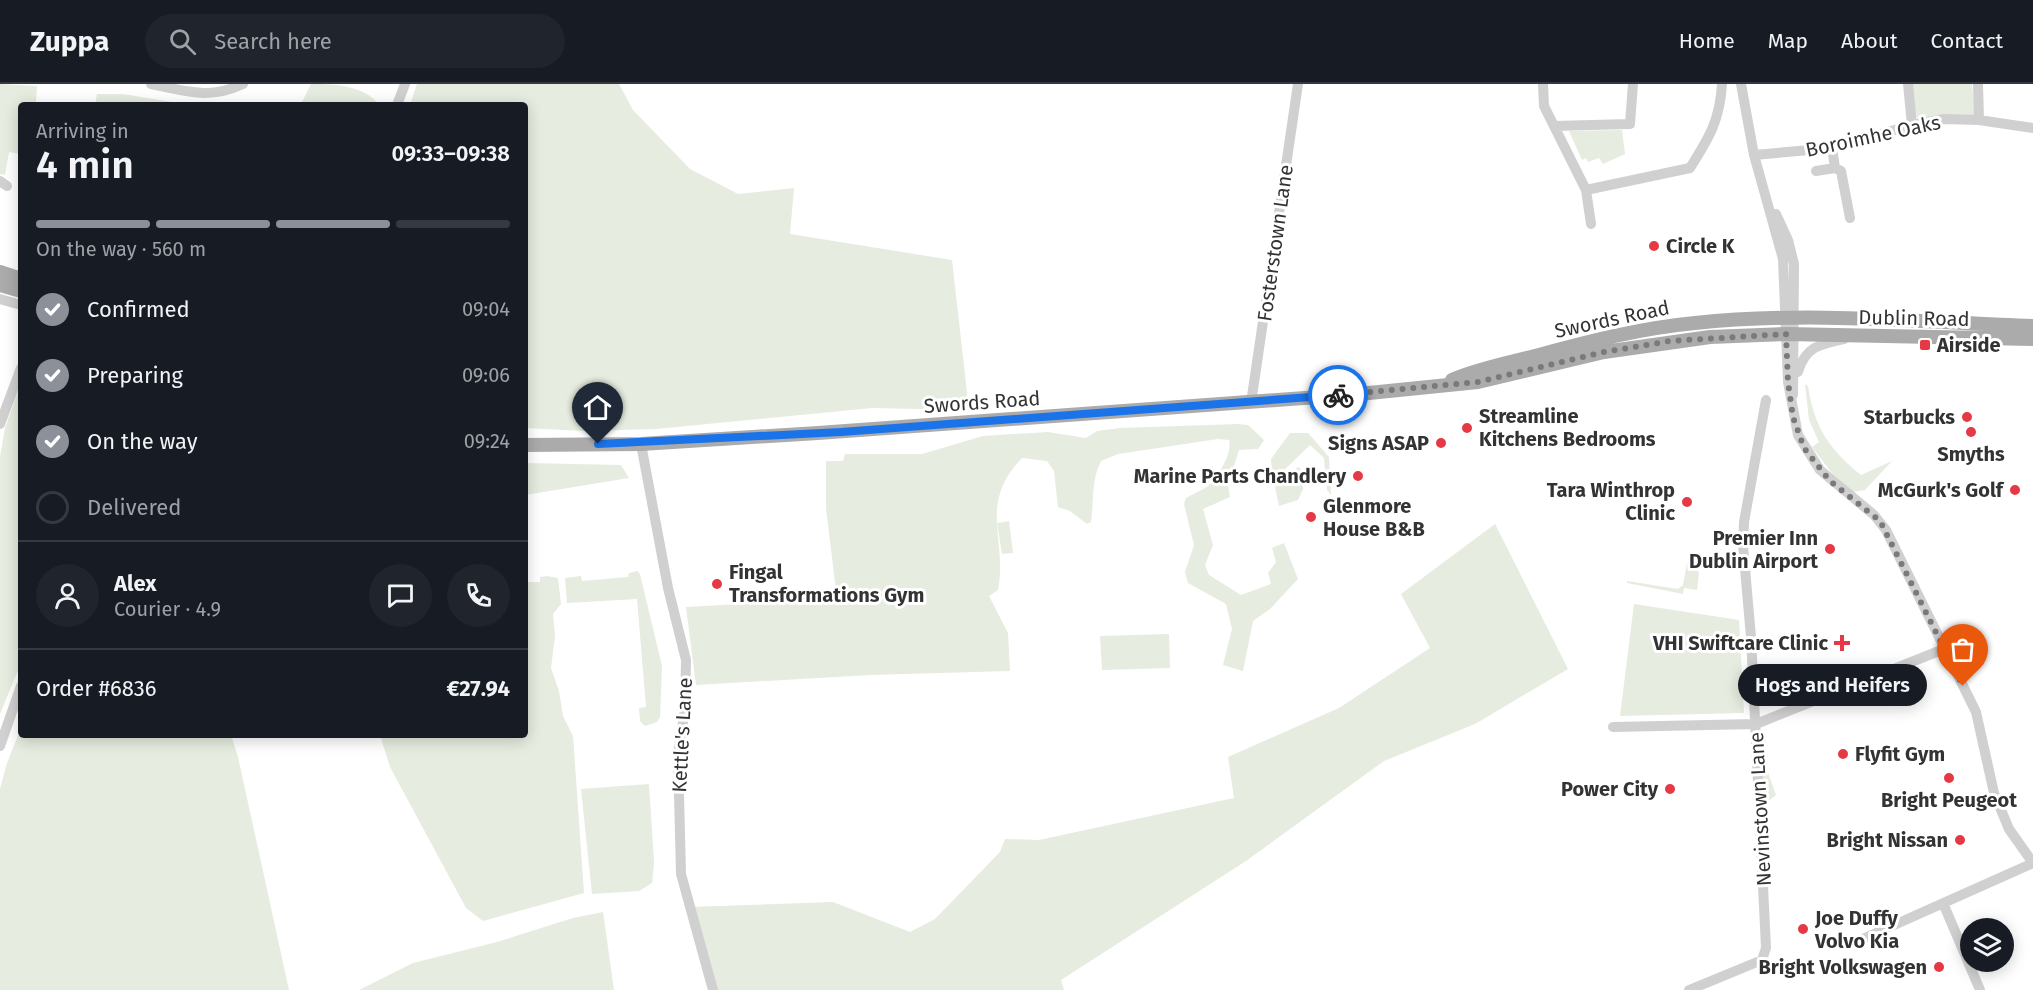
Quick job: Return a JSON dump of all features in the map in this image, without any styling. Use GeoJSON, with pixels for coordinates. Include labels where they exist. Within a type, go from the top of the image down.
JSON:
{"type":"FeatureCollection","features":[{"type":"Feature","properties":{"kind":"main road"},"geometry":{"type":"LineString","coordinates":[[0,272],[18,278]]}},
{"type":"Feature","properties":{"kind":"main road"},"geometry":{"type":"LineString","coordinates":[[0,285],[18,290]]}},
{"type":"Feature","properties":{"kind":"main road","name":"Swords Road"},"geometry":{"type":"LineString","coordinates":[[1441,384],[1476,369],[1650,329],[1720,321],[1791,319]]}},
{"type":"Feature","properties":{"kind":"main road","name":"Dublin Road"},"geometry":{"type":"LineString","coordinates":[[1791,319],[2033,326]]}},
{"type":"Feature","properties":{"kind":"main road","name":"Swords Road"},"geometry":{"type":"LineString","coordinates":[[528,445],[641,444],[1251,403],[1478,382],[1604,352],[1670,341],[1790,334]]}},
{"type":"Feature","properties":{"kind":"main road","name":"Dublin Road"},"geometry":{"type":"LineString","coordinates":[[1790,334],[2033,339]]}},
{"type":"Feature","properties":{"kind":"street"},"geometry":{"type":"LineString","coordinates":[[151,84],[205,95],[219,93],[243,84]]}},
{"type":"Feature","properties":{"kind":"street"},"geometry":{"type":"LineString","coordinates":[[399,102],[405,84]]}},
{"type":"Feature","properties":{"kind":"street","name":"Fosterstown Lane"},"geometry":{"type":"LineString","coordinates":[[1251,403],[1298,84]]}},
{"type":"Feature","properties":{"kind":"street"},"geometry":{"type":"LineString","coordinates":[[1543,84],[1544,106],[1586,190],[1592,224]]}},
{"type":"Feature","properties":{"kind":"street"},"geometry":{"type":"LineString","coordinates":[[1554,126],[1630,123],[1633,84]]}},
{"type":"Feature","properties":{"kind":"street"},"geometry":{"type":"LineString","coordinates":[[1586,190],[1690,168],[1713,131],[1720,105],[1722,84]]}},
{"type":"Feature","properties":{"kind":"street"},"geometry":{"type":"LineString","coordinates":[[1741,84],[1761,181],[1791,251],[1792,408],[1798,435],[1814,464],[1830,481],[1874,515],[1886,530],[1979,722],[1987,769],[1997,802],[2009,829],[2033,863],[1856,942]]}},
{"type":"Feature","properties":{"kind":"street"},"geometry":{"type":"LineString","coordinates":[[1908,84],[1912,125]]}},
{"type":"Feature","properties":{"kind":"street"},"geometry":{"type":"LineString","coordinates":[[1978,84],[1979,120]]}},
{"type":"Feature","properties":{"kind":"street","name":"Boroimhe Oaks"},"geometry":{"type":"LineString","coordinates":[[1754,155],[1832,148],[1912,125],[1944,119],[1979,120],[2030,127]]}},
{"type":"Feature","properties":{"kind":"street"},"geometry":{"type":"LineString","coordinates":[[1832,148],[1836,168]]}},
{"type":"Feature","properties":{"kind":"street"},"geometry":{"type":"LineString","coordinates":[[1816,171],[1836,168],[1841,171],[1850,218]]}},
{"type":"Feature","properties":{"kind":"street"},"geometry":{"type":"LineString","coordinates":[[0,299],[18,304]]}},
{"type":"Feature","properties":{"kind":"street"},"geometry":{"type":"LineString","coordinates":[[1790,334],[1795,383],[1792,408]]}},
{"type":"Feature","properties":{"kind":"street"},"geometry":{"type":"LineString","coordinates":[[1795,383],[1809,350],[1820,344],[1853,337]]}},
{"type":"Feature","properties":{"kind":"street"},"geometry":{"type":"LineString","coordinates":[[0,424],[18,376]]}},
{"type":"Feature","properties":{"kind":"street","name":"Nevinstown Lane"},"geometry":{"type":"LineString","coordinates":[[1689,990],[1762,960],[1765,955],[1756,724],[1743,522],[1766,400]]}},
{"type":"Feature","properties":{"kind":"street","name":"Kettle's Lane"},"geometry":{"type":"LineString","coordinates":[[641,444],[668,588],[686,660],[686,701],[678,756],[681,874],[713,990]]}},
{"type":"Feature","properties":{"kind":"street"},"geometry":{"type":"LineString","coordinates":[[1613,727],[1756,724],[1944,648]]}},
{"type":"Feature","properties":{"kind":"street"},"geometry":{"type":"LineString","coordinates":[[0,746],[18,695]]}},
{"type":"Feature","properties":{"kind":"street"},"geometry":{"type":"LineString","coordinates":[[1943,903],[1980,990]]}},
{"type":"Feature","properties":{"kind":"shaded area"},"geometry":{"type":"Polygon","coordinates":[[[0,84],[37,86],[36,102],[18,102],[18,154],[9,152],[5,175],[0,174],[0,84]]]}},
{"type":"Feature","properties":{"kind":"shaded area"},"geometry":{"type":"Polygon","coordinates":[[[311,84],[348,87],[366,93],[376,102],[302,102],[311,84]]]}},
{"type":"Feature","properties":{"kind":"shaded area"},"geometry":{"type":"Polygon","coordinates":[[[417,84],[619,84],[633,110],[690,169],[738,194],[794,188],[790,234],[952,260],[969,410],[872,408],[656,429],[584,431],[528,428],[528,102],[411,102],[417,84]]]}},
{"type":"Feature","properties":{"kind":"shaded area"},"geometry":{"type":"Polygon","coordinates":[[[1912,84],[1972,84],[1975,116],[1917,118],[1914,110],[1912,84]]]}},
{"type":"Feature","properties":{"kind":"shaded area"},"geometry":{"type":"Polygon","coordinates":[[[97,94],[123,94],[172,102],[96,102],[97,94]]]}},
{"type":"Feature","properties":{"kind":"shaded area"},"geometry":{"type":"Polygon","coordinates":[[[1622,130],[1625,154],[1603,164],[1599,158],[1588,162],[1586,158],[1582,160],[1569,131],[1622,130]]]}},
{"type":"Feature","properties":{"kind":"shaded area"},"geometry":{"type":"Polygon","coordinates":[[[1805,384],[1808,386],[1814,414],[1825,436],[1840,456],[1861,475],[1892,461],[1865,490],[1853,492],[1831,472],[1812,447],[1819,442],[1809,420],[1805,384]]]}},
{"type":"Feature","properties":{"kind":"shaded area"},"geometry":{"type":"Polygon","coordinates":[[[18,391],[18,670],[0,714],[0,457],[5,428],[18,391]]]}},
{"type":"Feature","properties":{"kind":"shaded area"},"geometry":{"type":"Polygon","coordinates":[[[1248,425],[1264,440],[1258,449],[1239,450],[1228,485],[1230,497],[1203,509],[1213,545],[1205,565],[1209,575],[1241,595],[1271,584],[1268,573],[1276,562],[1272,548],[1284,543],[1298,579],[1270,609],[1253,621],[1243,671],[1223,665],[1232,629],[1226,604],[1188,583],[1185,572],[1194,545],[1184,504],[1186,498],[1211,483],[1223,465],[1230,445],[1229,440],[1218,439],[1118,454],[1101,461],[1094,483],[1091,522],[1087,524],[1070,511],[1058,507],[1054,471],[1047,461],[1022,458],[1008,475],[997,507],[1000,571],[998,590],[989,596],[1008,633],[1010,671],[870,675],[696,685],[686,607],[837,599],[826,508],[826,461],[843,461],[845,454],[922,454],[983,436],[1048,432],[1086,438],[1097,431],[1120,428],[1248,425]]]}},
{"type":"Feature","properties":{"kind":"shaded area"},"geometry":{"type":"Polygon","coordinates":[[[1290,433],[1308,433],[1329,457],[1331,495],[1327,490],[1324,458],[1310,445],[1280,474],[1272,477],[1271,459],[1290,433]]]}},
{"type":"Feature","properties":{"kind":"shaded area"},"geometry":{"type":"Polygon","coordinates":[[[528,463],[621,465],[629,478],[528,495],[528,463]]]}},
{"type":"Feature","properties":{"kind":"shaded area"},"geometry":{"type":"Polygon","coordinates":[[[1298,467],[1303,471],[1303,489],[1298,500],[1279,506],[1275,487],[1298,467]]]}},
{"type":"Feature","properties":{"kind":"shaded area"},"geometry":{"type":"Polygon","coordinates":[[[1009,521],[1013,553],[1002,554],[997,523],[1009,521]]]}},
{"type":"Feature","properties":{"kind":"shaded area"},"geometry":{"type":"Polygon","coordinates":[[[1495,524],[1568,669],[1475,724],[1384,761],[1246,861],[1061,980],[1064,990],[714,990],[689,907],[833,902],[910,932],[935,919],[1000,852],[1005,839],[1039,840],[1234,798],[1228,757],[1339,708],[1430,648],[1401,594],[1495,524]]]}},
{"type":"Feature","properties":{"kind":"shaded area"},"geometry":{"type":"Polygon","coordinates":[[[1687,563],[1694,564],[1699,573],[1697,590],[1684,588],[1683,594],[1627,583],[1627,581],[1678,589],[1683,585],[1687,563]]]}},
{"type":"Feature","properties":{"kind":"shaded area"},"geometry":{"type":"Polygon","coordinates":[[[637,571],[640,574],[662,666],[660,717],[657,722],[645,726],[640,721],[639,708],[646,707],[637,599],[567,603],[565,578],[581,576],[582,581],[628,577],[629,573],[637,571]]]}},
{"type":"Feature","properties":{"kind":"shaded area"},"geometry":{"type":"Polygon","coordinates":[[[540,577],[558,578],[561,604],[553,614],[555,636],[551,668],[559,691],[563,716],[573,736],[584,893],[483,921],[466,908],[390,767],[381,738],[528,738],[528,582],[540,582],[540,577]]]}},
{"type":"Feature","properties":{"kind":"shaded area"},"geometry":{"type":"Polygon","coordinates":[[[1634,604],[1739,620],[1744,713],[1620,716],[1634,604]]]}},
{"type":"Feature","properties":{"kind":"shaded area"},"geometry":{"type":"Polygon","coordinates":[[[1169,634],[1170,668],[1102,670],[1100,636],[1169,634]]]}},
{"type":"Feature","properties":{"kind":"shaded area"},"geometry":{"type":"Polygon","coordinates":[[[18,736],[18,738],[232,738],[289,990],[0,990],[0,789],[18,736]]]}},
{"type":"Feature","properties":{"kind":"shaded area"},"geometry":{"type":"Polygon","coordinates":[[[1766,736],[1766,767],[1776,795],[1763,805],[1759,737],[1766,736]]]}},
{"type":"Feature","properties":{"kind":"shaded area"},"geometry":{"type":"Polygon","coordinates":[[[649,784],[654,863],[652,883],[639,891],[592,894],[581,789],[649,784]]]}},
{"type":"Feature","properties":{"kind":"shaded area"},"geometry":{"type":"Polygon","coordinates":[[[603,912],[614,990],[359,990],[413,963],[497,942],[573,918],[603,912]]]}},
{"type":"Feature","properties":{"kind":"way so far"},"geometry":{"type":"LineString","coordinates":[[1338,395],[1478,382],[1604,352],[1670,341],[1786,334],[1788,382],[1793,417],[1804,448],[1814,464],[1830,481],[1868,509],[1880,521],[1963,686]]}},
{"type":"Feature","properties":{"kind":"place","name":"Circle K"},"geometry":{"type":"Point","coordinates":[1654,246]}},
{"type":"Feature","properties":{"kind":"place","name":"Airside"},"geometry":{"type":"Point","coordinates":[1925,345]}},
{"type":"Feature","properties":{"kind":"place","name":"Starbucks"},"geometry":{"type":"Point","coordinates":[1967,417]}},
{"type":"Feature","properties":{"kind":"place","name":"Streamline Kitchens Bedrooms"},"geometry":{"type":"Point","coordinates":[1467,428]}},
{"type":"Feature","properties":{"kind":"place","name":"Smyths"},"geometry":{"type":"Point","coordinates":[1971,432]}},
{"type":"Feature","properties":{"kind":"place","name":"Signs ASAP"},"geometry":{"type":"Point","coordinates":[1441,443]}},
{"type":"Feature","properties":{"kind":"place","name":"Marine Parts Chandlery"},"geometry":{"type":"Point","coordinates":[1358,476]}},
{"type":"Feature","properties":{"kind":"place","name":"McGurk's Golf"},"geometry":{"type":"Point","coordinates":[2015,490]}},
{"type":"Feature","properties":{"kind":"place","name":"Tara Winthrop Clinic"},"geometry":{"type":"Point","coordinates":[1687,502]}},
{"type":"Feature","properties":{"kind":"place","name":"Glenmore House B&B"},"geometry":{"type":"Point","coordinates":[1311,517]}},
{"type":"Feature","properties":{"kind":"place","name":"Premier Inn Dublin Airport"},"geometry":{"type":"Point","coordinates":[1830,549]}},
{"type":"Feature","properties":{"kind":"place","name":"Fingal Transformations Gym"},"geometry":{"type":"Point","coordinates":[717,584]}},
{"type":"Feature","properties":{"kind":"place","name":"VHI Swiftcare Clinic"},"geometry":{"type":"Point","coordinates":[1842,643]}},
{"type":"Feature","properties":{"kind":"place","name":"Hogs and Heifers"},"geometry":{"type":"Point","coordinates":[1963,686]}},
{"type":"Feature","properties":{"kind":"place","name":"Flyfit Gym"},"geometry":{"type":"Point","coordinates":[1843,754]}},
{"type":"Feature","properties":{"kind":"place","name":"Bright Peugeot"},"geometry":{"type":"Point","coordinates":[1949,778]}},
{"type":"Feature","properties":{"kind":"place","name":"Power City"},"geometry":{"type":"Point","coordinates":[1670,789]}},
{"type":"Feature","properties":{"kind":"place","name":"Bright Nissan"},"geometry":{"type":"Point","coordinates":[1960,840]}},
{"type":"Feature","properties":{"kind":"place","name":"Joe Duffy Volvo Kia"},"geometry":{"type":"Point","coordinates":[1803,929]}},
{"type":"Feature","properties":{"kind":"place","name":"Bright Volkswagen"},"geometry":{"type":"Point","coordinates":[1939,967]}},
{"type":"Feature","properties":{"kind":"route"},"geometry":{"type":"LineString","coordinates":[[598,444],[641,444],[841,432],[1338,395]]}}]}
